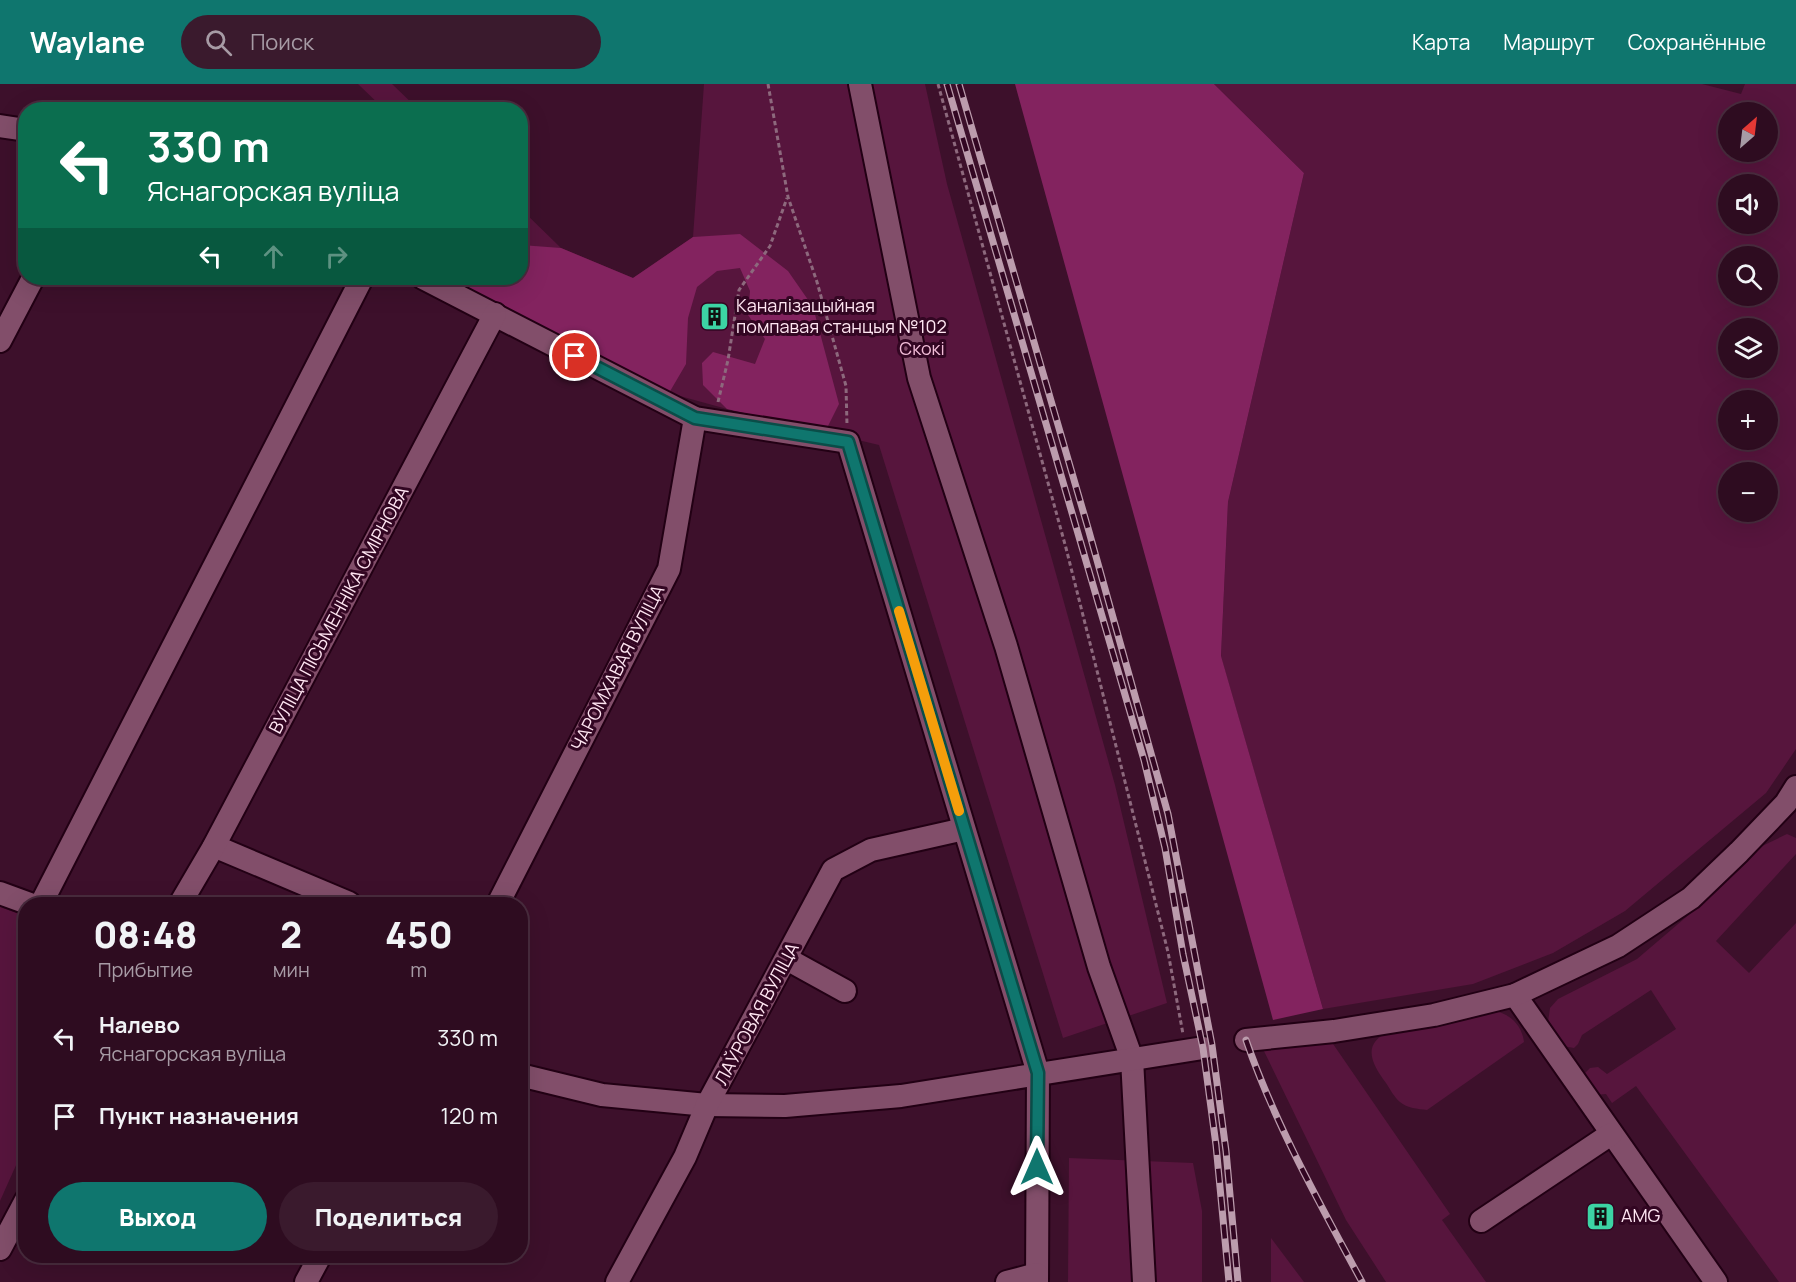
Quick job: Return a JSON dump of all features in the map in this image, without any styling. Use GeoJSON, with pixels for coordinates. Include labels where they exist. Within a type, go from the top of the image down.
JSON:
{"type":"FeatureCollection","features":[{"type":"Feature","properties":{"kind":"street"},"geometry":{"type":"LineString","coordinates":[[860,84],[920,378],[1006,646],[1099,967],[1132,1059],[1144,1282]]}},
{"type":"Feature","properties":{"kind":"street"},"geometry":{"type":"LineString","coordinates":[[0,126],[18,129]]}},
{"type":"Feature","properties":{"kind":"street"},"geometry":{"type":"LineString","coordinates":[[0,342],[29,285]]}},
{"type":"Feature","properties":{"kind":"street"},"geometry":{"type":"LineString","coordinates":[[44,897],[358,285]]}},
{"type":"Feature","properties":{"kind":"street"},"geometry":{"type":"LineString","coordinates":[[437,285],[704,420],[848,442],[1038,1073],[1037,1278],[1006,1282]]}},
{"type":"Feature","properties":{"kind":"street","name":"ВУЛІЦА ПІСЬМЕННІКА СМІРНОВА"},"geometry":{"type":"LineString","coordinates":[[184,897],[214,846],[495,314]]}},
{"type":"Feature","properties":{"kind":"street","name":"ЧАРОМХАВАЯ ВУЛІЦА"},"geometry":{"type":"LineString","coordinates":[[502,897],[669,569],[704,420]]}},
{"type":"Feature","properties":{"kind":"street"},"geometry":{"type":"LineString","coordinates":[[1246,1040],[1334,1031],[1434,1015],[1515,995],[1618,946],[1691,898],[1793,800]]}},
{"type":"Feature","properties":{"kind":"street","name":"ЛАЎРОВАЯ ВУЛІЦА"},"geometry":{"type":"LineString","coordinates":[[617,1282],[685,1157],[708,1105],[833,870],[871,850],[964,829]]}},
{"type":"Feature","properties":{"kind":"street"},"geometry":{"type":"LineString","coordinates":[[214,846],[335,897]]}},
{"type":"Feature","properties":{"kind":"street"},"geometry":{"type":"LineString","coordinates":[[0,893],[18,900]]}},
{"type":"Feature","properties":{"kind":"street"},"geometry":{"type":"LineString","coordinates":[[787,959],[845,991]]}},
{"type":"Feature","properties":{"kind":"street"},"geometry":{"type":"LineString","coordinates":[[1515,995],[1716,1282]]}},
{"type":"Feature","properties":{"kind":"street"},"geometry":{"type":"LineString","coordinates":[[528,1077],[602,1095],[708,1105],[785,1106],[889,1097],[1194,1049]]}},
{"type":"Feature","properties":{"kind":"street"},"geometry":{"type":"LineString","coordinates":[[1481,1221],[1611,1134]]}},
{"type":"Feature","properties":{"kind":"street"},"geometry":{"type":"LineString","coordinates":[[0,1249],[18,1215]]}},
{"type":"Feature","properties":{"kind":"street"},"geometry":{"type":"LineString","coordinates":[[306,1282],[316,1263]]}},
{"type":"Feature","properties":{"kind":"path"},"geometry":{"type":"LineString","coordinates":[[768,84],[788,197],[817,282],[846,386],[848,442]]}},
{"type":"Feature","properties":{"kind":"path"},"geometry":{"type":"LineString","coordinates":[[938,84],[1066,548],[1194,1049]]}},
{"type":"Feature","properties":{"kind":"path"},"geometry":{"type":"LineString","coordinates":[[704,420],[728,360],[739,290],[770,246],[788,197]]}},
{"type":"Feature","properties":{"kind":"green space"},"geometry":{"type":"Polygon","coordinates":[[[358,84],[392,84],[411,102],[377,102],[358,84]]]}},
{"type":"Feature","properties":{"kind":"green space","name":"Скокі"},"geometry":{"type":"Polygon","coordinates":[[[704,84],[925,84],[947,184],[1115,785],[1167,1003],[1063,1038],[879,445],[669,393],[528,284],[528,216],[561,248],[633,278],[693,237],[704,84]]]}},
{"type":"Feature","properties":{"kind":"green space"},"geometry":{"type":"Polygon","coordinates":[[[1214,84],[1702,84],[1741,94],[1745,84],[1796,84],[1796,749],[1766,793],[1625,911],[1553,953],[1473,984],[1323,1009],[1221,657],[1228,502],[1304,173],[1214,84]]]}},
{"type":"Feature","properties":{"kind":"green space"},"geometry":{"type":"Polygon","coordinates":[[[1787,834],[1796,838],[1796,854],[1716,941],[1749,973],[1796,923],[1796,1282],[1779,1282],[1636,1086],[1612,1103],[1606,1094],[1595,1095],[1584,1074],[1590,1068],[1598,1067],[1607,1074],[1676,1029],[1651,990],[1582,1035],[1574,1048],[1563,1046],[1548,1022],[1550,1008],[1558,999],[1637,959],[1698,907],[1758,848],[1787,834]]]}},
{"type":"Feature","properties":{"kind":"green space"},"geometry":{"type":"Polygon","coordinates":[[[0,907],[18,913],[18,1161],[0,1201],[0,907]]]}},
{"type":"Feature","properties":{"kind":"green space"},"geometry":{"type":"Polygon","coordinates":[[[1490,1010],[1503,1013],[1513,1020],[1524,1042],[1427,1110],[1409,1107],[1398,1100],[1373,1061],[1372,1047],[1375,1041],[1391,1031],[1490,1010]]]}},
{"type":"Feature","properties":{"kind":"green space"},"geometry":{"type":"Polygon","coordinates":[[[1331,1041],[1450,1214],[1442,1220],[1486,1282],[1386,1282],[1346,1220],[1263,1049],[1331,1041]]]}},
{"type":"Feature","properties":{"kind":"green space"},"geometry":{"type":"Polygon","coordinates":[[[1069,1158],[1193,1163],[1202,1211],[1202,1282],[1068,1282],[1069,1158]]]}},
{"type":"Feature","properties":{"kind":"green space"},"geometry":{"type":"Polygon","coordinates":[[[1271,1238],[1304,1282],[1271,1282],[1271,1238]]]}},
{"type":"Feature","properties":{"kind":"shaded area"},"geometry":{"type":"Polygon","coordinates":[[[1015,84],[1214,84],[1304,173],[1228,502],[1221,656],[1323,1009],[1273,1020],[1015,84]]]}},
{"type":"Feature","properties":{"kind":"shaded area"},"geometry":{"type":"Polygon","coordinates":[[[740,234],[788,271],[813,307],[839,404],[825,432],[727,409],[703,385],[702,363],[713,352],[755,364],[765,339],[748,315],[750,291],[740,268],[717,271],[697,287],[688,318],[686,364],[669,393],[454,285],[528,285],[528,246],[561,248],[633,278],[693,237],[740,234]]]}},
{"type":"Feature","properties":{"kind":"railway"},"geometry":{"type":"LineString","coordinates":[[947,84],[1144,760],[1165,848],[1183,954],[1203,1048],[1216,1145],[1229,1282]]}},
{"type":"Feature","properties":{"kind":"railway"},"geometry":{"type":"LineString","coordinates":[[959,84],[1088,528],[1168,814],[1212,1045],[1226,1151],[1238,1282]]}},
{"type":"Feature","properties":{"kind":"railway"},"geometry":{"type":"LineString","coordinates":[[1246,1040],[1284,1133],[1362,1282]]}},
{"type":"Feature","properties":{"kind":"slow traffic"},"geometry":{"type":"LineString","coordinates":[[899,611],[959,811]]}},
{"type":"Feature","properties":{"kind":"place","name":"Каналізацыйная помпавая станцыя №102"},"geometry":{"type":"Point","coordinates":[715,316]}},
{"type":"Feature","properties":{"kind":"place","name":"AMG"},"geometry":{"type":"Point","coordinates":[1600,1216]}},
{"type":"Feature","properties":{"kind":"route"},"geometry":{"type":"LineString","coordinates":[[575,356],[695,418],[848,442],[1038,1073],[1037,1167]]}}]}
